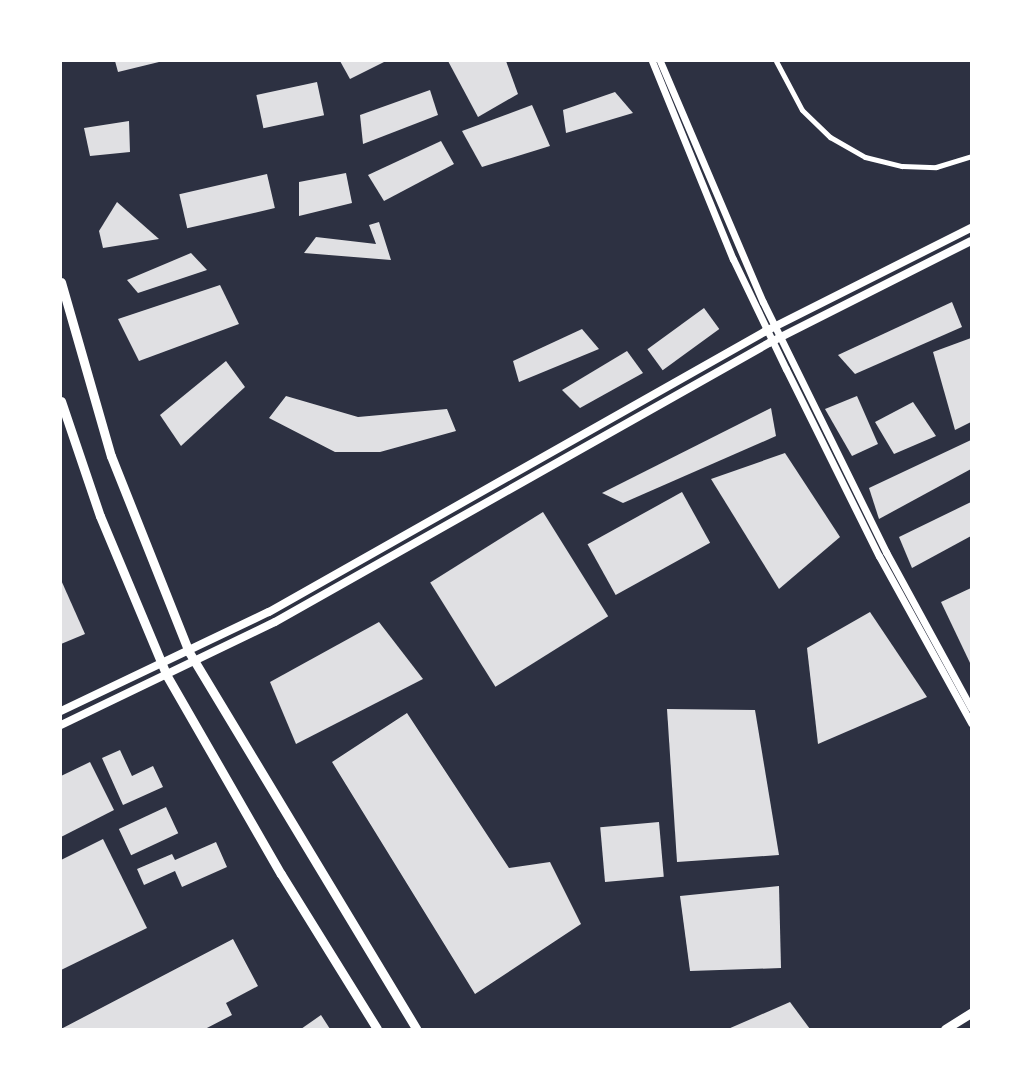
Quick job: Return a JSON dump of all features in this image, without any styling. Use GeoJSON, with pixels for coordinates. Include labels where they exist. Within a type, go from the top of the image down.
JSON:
{"type":"FeatureCollection","features":[{"type":"Feature","properties":{"kind":"main road"},"geometry":{"type":"LineString","coordinates":[[61,711],[162,665],[269,612],[771,328],[971,228]]}},
{"type":"Feature","properties":{"kind":"main road"},"geometry":{"type":"LineString","coordinates":[[61,725],[167,676],[275,622],[772,341],[971,241]]}},
{"type":"Feature","properties":{"kind":"main road"},"geometry":{"type":"LineString","coordinates":[[61,282],[111,456],[189,652],[416,1029]]}},
{"type":"Feature","properties":{"kind":"main road"},"geometry":{"type":"LineString","coordinates":[[61,401],[100,516],[167,676],[281,874],[377,1029]]}},
{"type":"Feature","properties":{"kind":"main road"},"geometry":{"type":"LineString","coordinates":[[945,1029],[971,1013]]}},
{"type":"Feature","properties":{"kind":"street"},"geometry":{"type":"LineString","coordinates":[[652,61],[771,328],[780,337],[886,552],[971,708]]}},
{"type":"Feature","properties":{"kind":"street"},"geometry":{"type":"LineString","coordinates":[[660,61],[771,328],[772,341],[879,556],[971,723]]}},
{"type":"Feature","properties":{"kind":"street"},"geometry":{"type":"LineString","coordinates":[[776,61],[802,110],[830,137],[865,157],[902,166],[936,167],[971,156]]}},
{"type":"Feature","properties":{"kind":"building"},"geometry":{"type":"Polygon","coordinates":[[[115,61],[159,61],[159,62],[118,72],[115,61]]]}},
{"type":"Feature","properties":{"kind":"building"},"geometry":{"type":"Polygon","coordinates":[[[340,61],[386,61],[350,79],[340,61]]]}},
{"type":"Feature","properties":{"kind":"building"},"geometry":{"type":"Polygon","coordinates":[[[448,61],[506,61],[518,94],[478,117],[448,61]]]}},
{"type":"Feature","properties":{"kind":"building"},"geometry":{"type":"Polygon","coordinates":[[[317,82],[324,115],[263,128],[256,95],[317,82]]]}},
{"type":"Feature","properties":{"kind":"building"},"geometry":{"type":"Polygon","coordinates":[[[430,90],[438,115],[363,144],[360,115],[430,90]]]}},
{"type":"Feature","properties":{"kind":"building"},"geometry":{"type":"Polygon","coordinates":[[[615,92],[633,113],[566,133],[563,110],[615,92]]]}},
{"type":"Feature","properties":{"kind":"building"},"geometry":{"type":"Polygon","coordinates":[[[532,105],[550,146],[482,167],[462,131],[532,105]]]}},
{"type":"Feature","properties":{"kind":"building"},"geometry":{"type":"Polygon","coordinates":[[[129,121],[130,152],[90,156],[84,128],[129,121]]]}},
{"type":"Feature","properties":{"kind":"building"},"geometry":{"type":"Polygon","coordinates":[[[441,141],[454,164],[384,201],[368,175],[441,141]]]}},
{"type":"Feature","properties":{"kind":"building"},"geometry":{"type":"Polygon","coordinates":[[[346,173],[352,203],[299,216],[299,182],[346,173]]]}},
{"type":"Feature","properties":{"kind":"building"},"geometry":{"type":"Polygon","coordinates":[[[267,174],[275,208],[187,228],[179,194],[267,174]]]}},
{"type":"Feature","properties":{"kind":"building"},"geometry":{"type":"Polygon","coordinates":[[[117,202],[159,239],[103,248],[99,231],[117,202]]]}},
{"type":"Feature","properties":{"kind":"building"},"geometry":{"type":"Polygon","coordinates":[[[379,222],[391,260],[304,253],[316,237],[376,244],[369,225],[379,222]]]}},
{"type":"Feature","properties":{"kind":"building"},"geometry":{"type":"Polygon","coordinates":[[[191,253],[207,270],[138,293],[127,280],[191,253]]]}},
{"type":"Feature","properties":{"kind":"building"},"geometry":{"type":"Polygon","coordinates":[[[220,285],[239,324],[139,361],[118,319],[220,285]]]}},
{"type":"Feature","properties":{"kind":"building"},"geometry":{"type":"Polygon","coordinates":[[[952,302],[962,327],[855,374],[838,355],[952,302]]]}},
{"type":"Feature","properties":{"kind":"building"},"geometry":{"type":"Polygon","coordinates":[[[704,308],[719,329],[663,370],[647,349],[704,308]]]}},
{"type":"Feature","properties":{"kind":"building"},"geometry":{"type":"Polygon","coordinates":[[[582,329],[599,349],[519,382],[513,361],[582,329]]]}},
{"type":"Feature","properties":{"kind":"building"},"geometry":{"type":"Polygon","coordinates":[[[971,338],[971,422],[955,430],[933,352],[971,338]]]}},
{"type":"Feature","properties":{"kind":"building"},"geometry":{"type":"Polygon","coordinates":[[[627,351],[643,373],[580,408],[562,390],[627,351]]]}},
{"type":"Feature","properties":{"kind":"building"},"geometry":{"type":"Polygon","coordinates":[[[226,361],[245,387],[181,446],[160,415],[226,361]]]}},
{"type":"Feature","properties":{"kind":"building"},"geometry":{"type":"Polygon","coordinates":[[[286,396],[358,417],[447,409],[456,431],[380,452],[335,452],[269,418],[286,396]]]}},
{"type":"Feature","properties":{"kind":"building"},"geometry":{"type":"Polygon","coordinates":[[[857,396],[878,444],[852,456],[825,409],[857,396]]]}},
{"type":"Feature","properties":{"kind":"building"},"geometry":{"type":"Polygon","coordinates":[[[913,402],[936,436],[894,454],[875,422],[913,402]]]}},
{"type":"Feature","properties":{"kind":"building"},"geometry":{"type":"Polygon","coordinates":[[[771,408],[776,436],[623,503],[602,493],[771,408]]]}},
{"type":"Feature","properties":{"kind":"building"},"geometry":{"type":"Polygon","coordinates":[[[971,440],[971,469],[879,519],[869,488],[971,440]]]}},
{"type":"Feature","properties":{"kind":"building"},"geometry":{"type":"Polygon","coordinates":[[[785,453],[840,537],[779,589],[711,479],[785,453]]]}},
{"type":"Feature","properties":{"kind":"building"},"geometry":{"type":"Polygon","coordinates":[[[682,492],[710,543],[616,595],[588,544],[682,492]]]}},
{"type":"Feature","properties":{"kind":"building"},"geometry":{"type":"Polygon","coordinates":[[[971,502],[971,536],[912,568],[899,537],[971,502]]]}},
{"type":"Feature","properties":{"kind":"building"},"geometry":{"type":"Polygon","coordinates":[[[543,512],[608,616],[495,687],[430,582],[543,512]]]}},
{"type":"Feature","properties":{"kind":"building"},"geometry":{"type":"Polygon","coordinates":[[[61,580],[85,634],[61,644],[61,580]]]}},
{"type":"Feature","properties":{"kind":"building"},"geometry":{"type":"Polygon","coordinates":[[[971,588],[971,665],[941,602],[971,588]]]}},
{"type":"Feature","properties":{"kind":"building"},"geometry":{"type":"Polygon","coordinates":[[[870,612],[927,697],[818,744],[807,648],[870,612]]]}},
{"type":"Feature","properties":{"kind":"building"},"geometry":{"type":"Polygon","coordinates":[[[379,622],[423,679],[296,744],[270,682],[379,622]]]}},
{"type":"Feature","properties":{"kind":"building"},"geometry":{"type":"Polygon","coordinates":[[[667,709],[755,710],[779,855],[677,862],[667,709]]]}},
{"type":"Feature","properties":{"kind":"building"},"geometry":{"type":"Polygon","coordinates":[[[407,713],[509,868],[550,862],[581,924],[475,994],[332,762],[407,713]]]}},
{"type":"Feature","properties":{"kind":"building"},"geometry":{"type":"Polygon","coordinates":[[[120,750],[132,776],[153,766],[163,787],[123,805],[102,758],[120,750]]]}},
{"type":"Feature","properties":{"kind":"building"},"geometry":{"type":"Polygon","coordinates":[[[90,762],[114,810],[61,837],[61,776],[90,762]]]}},
{"type":"Feature","properties":{"kind":"building"},"geometry":{"type":"Polygon","coordinates":[[[166,807],[178,833],[131,855],[119,829],[166,807]]]}},
{"type":"Feature","properties":{"kind":"building"},"geometry":{"type":"Polygon","coordinates":[[[659,822],[664,877],[605,882],[600,827],[659,822]]]}},
{"type":"Feature","properties":{"kind":"building"},"geometry":{"type":"Polygon","coordinates":[[[103,839],[147,928],[61,970],[61,860],[103,839]]]}},
{"type":"Feature","properties":{"kind":"building"},"geometry":{"type":"Polygon","coordinates":[[[216,842],[227,867],[182,887],[175,871],[144,885],[137,869],[172,854],[175,860],[216,842]]]}},
{"type":"Feature","properties":{"kind":"building"},"geometry":{"type":"Polygon","coordinates":[[[779,886],[781,968],[690,971],[680,896],[779,886]]]}},
{"type":"Feature","properties":{"kind":"building"},"geometry":{"type":"Polygon","coordinates":[[[233,939],[258,986],[226,1003],[232,1015],[205,1029],[61,1029],[233,939]]]}},
{"type":"Feature","properties":{"kind":"building"},"geometry":{"type":"Polygon","coordinates":[[[790,1002],[810,1029],[728,1029],[790,1002]]]}},
{"type":"Feature","properties":{"kind":"building"},"geometry":{"type":"Polygon","coordinates":[[[321,1015],[330,1029],[301,1029],[321,1015]]]}}]}
